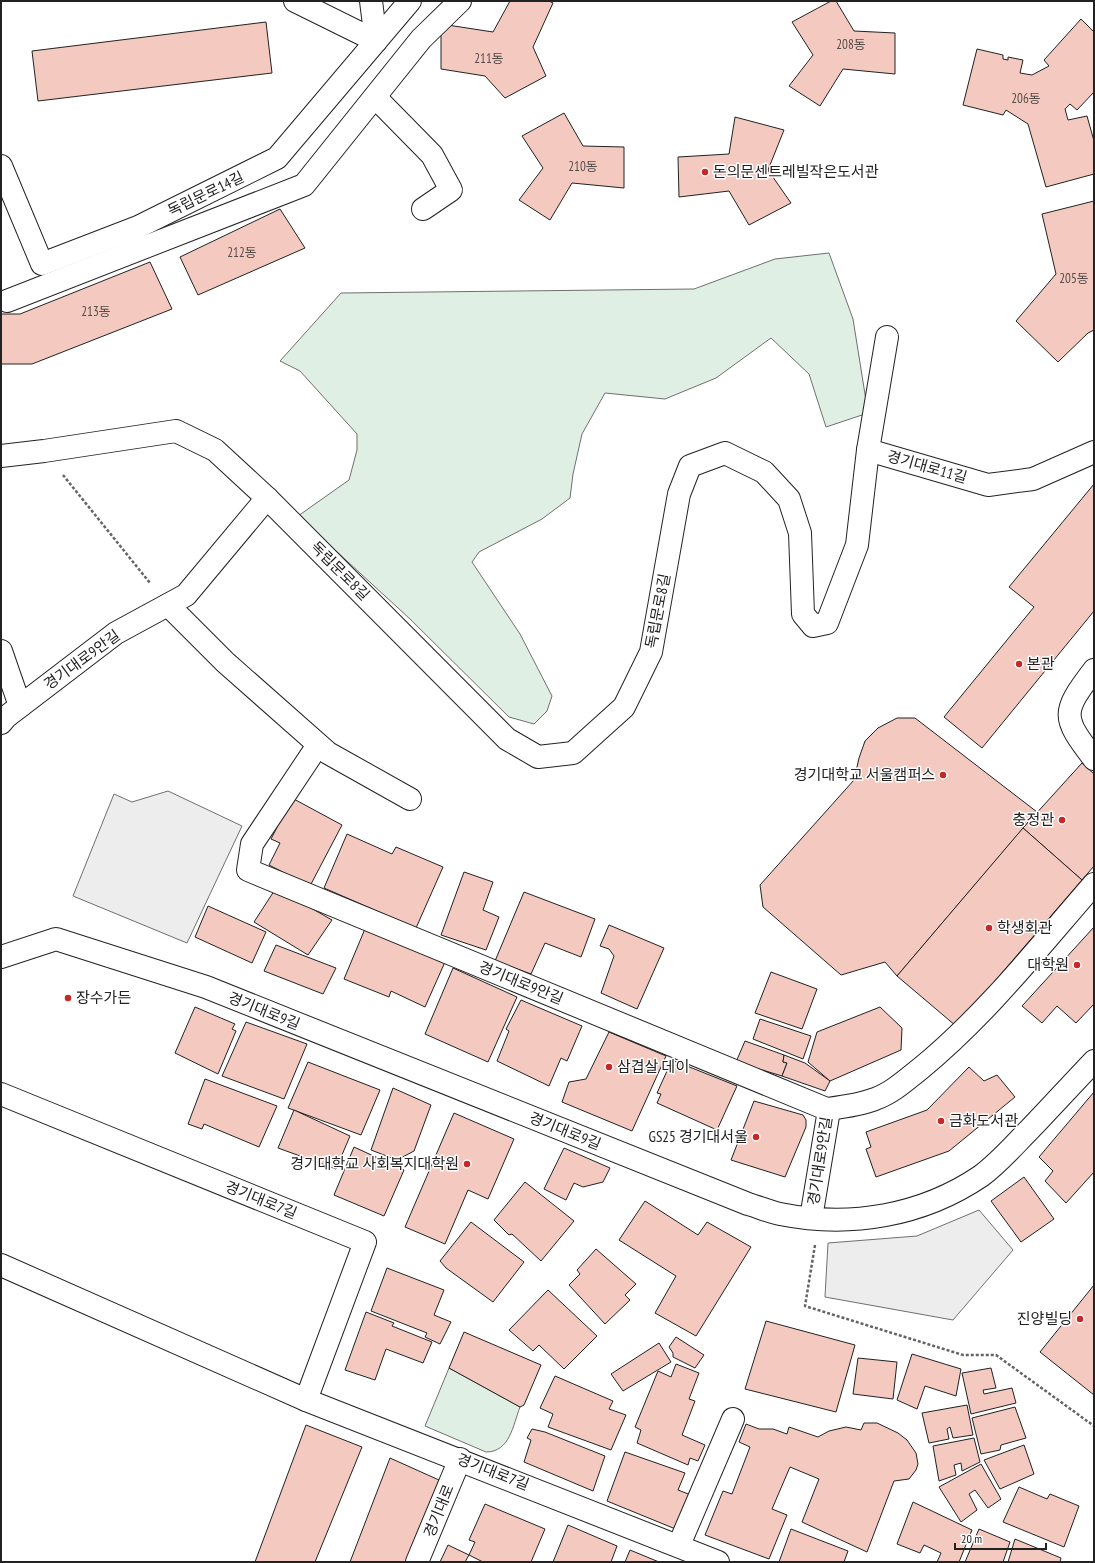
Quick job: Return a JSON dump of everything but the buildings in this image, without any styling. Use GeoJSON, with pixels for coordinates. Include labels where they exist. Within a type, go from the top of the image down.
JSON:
{"type":"FeatureCollection","features":[{"type":"Feature","properties":{"kind":"street"},"geometry":{"type":"LineString","coordinates":[[295,1],[376,42]]}},
{"type":"Feature","properties":{"kind":"street"},"geometry":{"type":"LineString","coordinates":[[371,1],[376,42]]}},
{"type":"Feature","properties":{"kind":"street","name":"독립문로14길"},"geometry":{"type":"LineString","coordinates":[[1,166],[42,264],[138,228],[277,158],[410,1]]}},
{"type":"Feature","properties":{"kind":"street"},"geometry":{"type":"LineString","coordinates":[[7,301],[304,185],[421,40],[460,1]]}},
{"type":"Feature","properties":{"kind":"street"},"geometry":{"type":"LineString","coordinates":[[375,97],[432,155],[451,190],[423,209]]}},
{"type":"Feature","properties":{"kind":"street","name":"경기대로11길"},"geometry":{"type":"LineString","coordinates":[[887,337],[868,450],[988,485],[1034,479],[1094,452]]}},
{"type":"Feature","properties":{"kind":"street","name":"독립문로8길"},"geometry":{"type":"LineString","coordinates":[[1,456],[44,451],[176,430],[215,450],[267,498],[507,739],[538,757],[573,753],[624,708],[651,652],[679,494],[690,466],[725,453],[764,472],[789,499],[800,533],[803,614],[813,626],[827,623],[857,545],[868,450]]}},
{"type":"Feature","properties":{"kind":"street","name":"경기대로9안길"},"geometry":{"type":"LineString","coordinates":[[1,723],[6,716],[116,633],[186,595],[267,498]]}},
{"type":"Feature","properties":{"kind":"street"},"geometry":{"type":"LineString","coordinates":[[168,605],[225,662],[318,745],[328,753],[410,800]]}},
{"type":"Feature","properties":{"kind":"street"},"geometry":{"type":"LineString","coordinates":[[1,651],[20,706]]}},
{"type":"Feature","properties":{"kind":"street"},"geometry":{"type":"LineString","coordinates":[[1094,670],[1074,698],[1070,708],[1070,716],[1071,725],[1094,760]]}},
{"type":"Feature","properties":{"kind":"street","name":"경기대로9안길"},"geometry":{"type":"LineString","coordinates":[[318,745],[252,844],[248,870],[829,1110],[811,1218]]}},
{"type":"Feature","properties":{"kind":"street"},"geometry":{"type":"LineString","coordinates":[[827,1109],[860,1104],[876,1099],[895,1088],[937,1055],[991,1002],[1094,884]]}},
{"type":"Feature","properties":{"kind":"street","name":"경기대로9길"},"geometry":{"type":"LineString","coordinates":[[2,953],[56,939],[206,987],[748,1204],[780,1214],[811,1218],[851,1219],[882,1217],[947,1196],[981,1175],[1005,1155],[1094,1061]]}},
{"type":"Feature","properties":{"kind":"street","name":"경기대로7길"},"geometry":{"type":"LineString","coordinates":[[1,1094],[365,1242],[306,1400]]}},
{"type":"Feature","properties":{"kind":"street","name":"경기대로7길"},"geometry":{"type":"LineString","coordinates":[[1,1265],[306,1400],[679,1545],[718,1562]]}},
{"type":"Feature","properties":{"kind":"street"},"geometry":{"type":"LineString","coordinates":[[679,1545],[733,1419]]}},
{"type":"Feature","properties":{"kind":"street","name":"경기대로"},"geometry":{"type":"LineString","coordinates":[[417,1562],[460,1459]]}},
{"type":"Feature","properties":{"kind":"path"},"geometry":{"type":"LineString","coordinates":[[44,451],[168,605]]}},
{"type":"Feature","properties":{"kind":"path"},"geometry":{"type":"LineString","coordinates":[[811,1218],[815,1243],[805,1306],[963,1355],[996,1355],[1094,1426]]}},
{"type":"Feature","properties":{"kind":"green space"},"geometry":{"type":"Polygon","coordinates":[[[829,253],[853,319],[868,413],[826,427],[809,374],[771,338],[716,378],[665,399],[605,393],[582,434],[573,474],[570,498],[542,519],[479,552],[472,562],[520,634],[552,696],[547,711],[534,724],[509,717],[410,619],[298,516],[349,480],[357,450],[357,434],[300,371],[280,361],[341,293],[694,289],[775,259],[829,253]]]}},
{"type":"Feature","properties":{"kind":"green space"},"geometry":{"type":"Polygon","coordinates":[[[449,1368],[520,1407],[509,1436],[500,1448],[494,1451],[486,1452],[425,1426],[449,1368]]]}},
{"type":"Feature","properties":{"kind":"shaded area"},"geometry":{"type":"Polygon","coordinates":[[[168,791],[242,826],[187,943],[73,896],[114,794],[132,802],[168,791]]]}},
{"type":"Feature","properties":{"kind":"shaded area"},"geometry":{"type":"Polygon","coordinates":[[[979,1210],[1013,1250],[953,1320],[825,1297],[828,1243],[917,1236],[979,1210]]]}},
{"type":"Feature","properties":{"kind":"place","name":"돈의문센트레빌작은도서관"},"geometry":{"type":"Point","coordinates":[705,172]}},
{"type":"Feature","properties":{"kind":"place","name":"본관"},"geometry":{"type":"Point","coordinates":[1019,664]}},
{"type":"Feature","properties":{"kind":"place","name":"경기대학교 서울캠퍼스"},"geometry":{"type":"Point","coordinates":[943,775]}},
{"type":"Feature","properties":{"kind":"place","name":"충정관"},"geometry":{"type":"Point","coordinates":[1062,820]}},
{"type":"Feature","properties":{"kind":"place","name":"학생회관"},"geometry":{"type":"Point","coordinates":[989,928]}},
{"type":"Feature","properties":{"kind":"place","name":"대학원"},"geometry":{"type":"Point","coordinates":[1077,965]}},
{"type":"Feature","properties":{"kind":"place","name":"장수가든"},"geometry":{"type":"Point","coordinates":[68,998]}},
{"type":"Feature","properties":{"kind":"place","name":"삼겹살 데이"},"geometry":{"type":"Point","coordinates":[609,1067]}},
{"type":"Feature","properties":{"kind":"place","name":"금화도서관"},"geometry":{"type":"Point","coordinates":[941,1121]}},
{"type":"Feature","properties":{"kind":"place","name":"GS25 경기대서울"},"geometry":{"type":"Point","coordinates":[756,1137]}},
{"type":"Feature","properties":{"kind":"place","name":"경기대학교 사회복지대학원"},"geometry":{"type":"Point","coordinates":[467,1164]}},
{"type":"Feature","properties":{"kind":"place","name":"진양빌딩"},"geometry":{"type":"Point","coordinates":[1080,1319]}}]}
